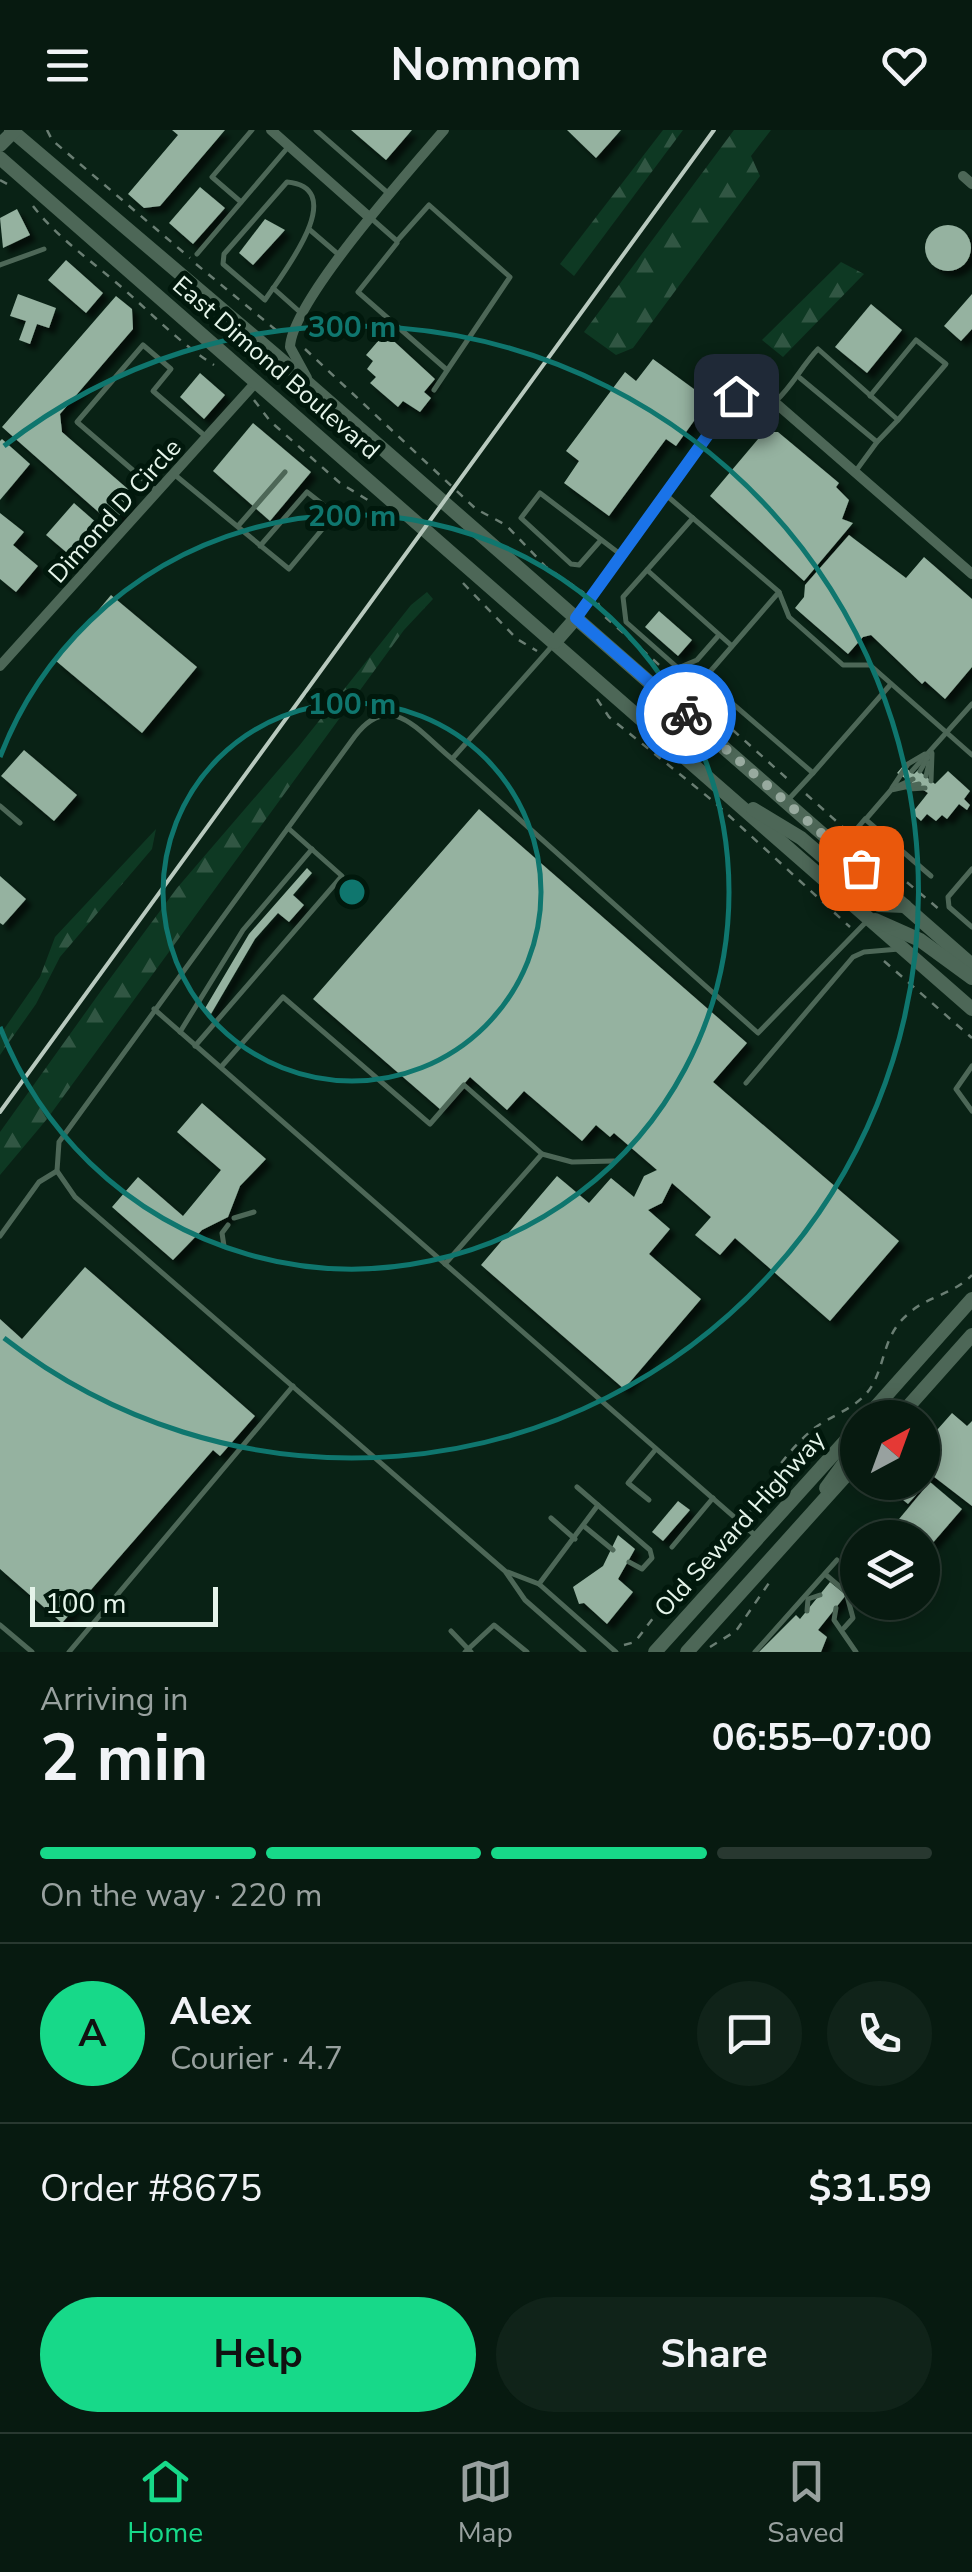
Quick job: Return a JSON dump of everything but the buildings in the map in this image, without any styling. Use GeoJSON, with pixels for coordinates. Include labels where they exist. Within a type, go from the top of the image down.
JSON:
{"type":"FeatureCollection","features":[{"type":"Feature","properties":{"kind":"main road"},"geometry":{"type":"LineString","coordinates":[[0,145],[13,131]]}},
{"type":"Feature","properties":{"kind":"main road","name":"East Dimond Boulevard"},"geometry":{"type":"LineString","coordinates":[[13,131],[972,965]]}},
{"type":"Feature","properties":{"kind":"main road","name":"East Dimond Boulevard"},"geometry":{"type":"LineString","coordinates":[[0,158],[252,387],[555,642],[972,1008]]}},
{"type":"Feature","properties":{"kind":"main road"},"geometry":{"type":"LineString","coordinates":[[555,642],[576,618]]}},
{"type":"Feature","properties":{"kind":"main road"},"geometry":{"type":"LineString","coordinates":[[734,799],[802,838],[878,905],[905,906]]}},
{"type":"Feature","properties":{"kind":"main road"},"geometry":{"type":"LineString","coordinates":[[869,918],[920,940],[972,978]]}},
{"type":"Feature","properties":{"kind":"main road"},"geometry":{"type":"LineString","coordinates":[[884,1400],[972,1300]]}},
{"type":"Feature","properties":{"kind":"main road"},"geometry":{"type":"LineString","coordinates":[[914,1400],[972,1335]]}},
{"type":"Feature","properties":{"kind":"main road","name":"Old Seward Highway"},"geometry":{"type":"LineString","coordinates":[[655,1652],[840,1447]]}},
{"type":"Feature","properties":{"kind":"main road"},"geometry":{"type":"LineString","coordinates":[[810,1514],[840,1470]]}},
{"type":"Feature","properties":{"kind":"main road","name":"Old Seward Highway"},"geometry":{"type":"LineString","coordinates":[[687,1652],[840,1482]]}},
{"type":"Feature","properties":{"kind":"street"},"geometry":{"type":"LineString","coordinates":[[270,130],[370,216]]}},
{"type":"Feature","properties":{"kind":"street"},"geometry":{"type":"LineString","coordinates":[[314,389],[291,340],[302,314],[370,216],[443,130]]}},
{"type":"Feature","properties":{"kind":"street"},"geometry":{"type":"LineString","coordinates":[[748,378],[972,574]]}},
{"type":"Feature","properties":{"kind":"street","name":"Dimond D Circle"},"geometry":{"type":"LineString","coordinates":[[0,666],[252,387]]}},
{"type":"Feature","properties":{"kind":"lane"},"geometry":{"type":"LineString","coordinates":[[242,202],[212,177],[252,130]]}},
{"type":"Feature","properties":{"kind":"lane"},"geometry":{"type":"LineString","coordinates":[[316,130],[389,194]]}},
{"type":"Feature","properties":{"kind":"lane"},"geometry":{"type":"LineString","coordinates":[[198,254],[289,146]]}},
{"type":"Feature","properties":{"kind":"lane"},"geometry":{"type":"LineString","coordinates":[[287,182],[296,182],[313,198],[310,230],[265,300],[223,264],[224,254],[287,182]]}},
{"type":"Feature","properties":{"kind":"lane"},"geometry":{"type":"LineString","coordinates":[[434,390],[510,276],[429,205],[358,292],[447,370]]}},
{"type":"Feature","properties":{"kind":"lane"},"geometry":{"type":"LineString","coordinates":[[370,216],[398,242]]}},
{"type":"Feature","properties":{"kind":"lane"},"geometry":{"type":"LineString","coordinates":[[310,230],[341,257]]}},
{"type":"Feature","properties":{"kind":"lane"},"geometry":{"type":"LineString","coordinates":[[0,265],[44,249]]}},
{"type":"Feature","properties":{"kind":"lane"},"geometry":{"type":"LineString","coordinates":[[272,288],[302,314]]}},
{"type":"Feature","properties":{"kind":"lane"},"geometry":{"type":"LineString","coordinates":[[855,472],[946,364],[916,340],[870,396]]}},
{"type":"Feature","properties":{"kind":"lane"},"geometry":{"type":"LineString","coordinates":[[160,493],[76,422],[143,344],[172,369],[152,391],[207,438]]}},
{"type":"Feature","properties":{"kind":"lane"},"geometry":{"type":"LineString","coordinates":[[775,402],[800,378],[804,364],[818,350],[898,420]]}},
{"type":"Feature","properties":{"kind":"lane"},"geometry":{"type":"LineString","coordinates":[[576,618],[748,378]]}},
{"type":"Feature","properties":{"kind":"lane"},"geometry":{"type":"LineString","coordinates":[[800,378],[877,442]]}},
{"type":"Feature","properties":{"kind":"lane"},"geometry":{"type":"LineString","coordinates":[[238,527],[285,472]]}},
{"type":"Feature","properties":{"kind":"lane"},"geometry":{"type":"LineString","coordinates":[[175,475],[260,546],[289,569],[335,514],[307,492],[260,546]]}},
{"type":"Feature","properties":{"kind":"lane"},"geometry":{"type":"LineString","coordinates":[[601,540],[579,566],[520,518],[540,493],[620,554]]}},
{"type":"Feature","properties":{"kind":"lane"},"geometry":{"type":"LineString","coordinates":[[666,495],[778,592],[789,617],[843,664],[870,665],[972,755]]}},
{"type":"Feature","properties":{"kind":"lane"},"geometry":{"type":"LineString","coordinates":[[692,518],[624,596],[621,608],[626,622],[678,668],[697,660],[719,634]]}},
{"type":"Feature","properties":{"kind":"lane"},"geometry":{"type":"LineString","coordinates":[[646,570],[732,646]]}},
{"type":"Feature","properties":{"kind":"lane"},"geometry":{"type":"LineString","coordinates":[[679,708],[778,592]]}},
{"type":"Feature","properties":{"kind":"lane"},"geometry":{"type":"LineString","coordinates":[[452,759],[555,642]]}},
{"type":"Feature","properties":{"kind":"lane"},"geometry":{"type":"LineString","coordinates":[[704,679],[812,772]]}},
{"type":"Feature","properties":{"kind":"lane"},"geometry":{"type":"LineString","coordinates":[[786,802],[892,684]]}},
{"type":"Feature","properties":{"kind":"lane"},"geometry":{"type":"LineString","coordinates":[[891,790],[915,780],[932,750],[972,704]]}},
{"type":"Feature","properties":{"kind":"lane"},"geometry":{"type":"LineString","coordinates":[[584,1652],[525,1600],[505,1571],[75,1197],[57,1171],[59,1142],[368,719],[386,713],[400,716],[452,759],[758,1033],[869,918]]}},
{"type":"Feature","properties":{"kind":"lane"},"geometry":{"type":"LineString","coordinates":[[932,750],[926,776],[932,750]]}},
{"type":"Feature","properties":{"kind":"lane"},"geometry":{"type":"LineString","coordinates":[[839,849],[891,790],[908,764],[932,750]]}},
{"type":"Feature","properties":{"kind":"lane"},"geometry":{"type":"LineString","coordinates":[[891,790],[915,780]]}},
{"type":"Feature","properties":{"kind":"lane"},"geometry":{"type":"LineString","coordinates":[[0,806],[20,824]]}},
{"type":"Feature","properties":{"kind":"lane"},"geometry":{"type":"LineString","coordinates":[[866,819],[930,876]]}},
{"type":"Feature","properties":{"kind":"lane"},"geometry":{"type":"LineString","coordinates":[[195,1046],[342,876],[288,828]]}},
{"type":"Feature","properties":{"kind":"lane"},"geometry":{"type":"LineString","coordinates":[[180,1032],[243,930],[312,849]]}},
{"type":"Feature","properties":{"kind":"lane"},"geometry":{"type":"LineString","coordinates":[[972,868],[948,897],[949,907],[972,927]]}},
{"type":"Feature","properties":{"kind":"lane"},"geometry":{"type":"LineString","coordinates":[[746,1083],[854,958],[884,948],[905,950]]}},
{"type":"Feature","properties":{"kind":"lane"},"geometry":{"type":"LineString","coordinates":[[220,1068],[283,997],[430,1124],[464,1085],[542,1154],[572,1162],[614,1161]]}},
{"type":"Feature","properties":{"kind":"lane"},"geometry":{"type":"LineString","coordinates":[[154,1009],[758,1538]]}},
{"type":"Feature","properties":{"kind":"lane"},"geometry":{"type":"LineString","coordinates":[[972,1066],[956,1089],[957,1096],[972,1110]]}},
{"type":"Feature","properties":{"kind":"lane"},"geometry":{"type":"LineString","coordinates":[[445,1264],[542,1154]]}},
{"type":"Feature","properties":{"kind":"lane"},"geometry":{"type":"LineString","coordinates":[[0,1236],[39,1182],[57,1171]]}},
{"type":"Feature","properties":{"kind":"lane"},"geometry":{"type":"LineString","coordinates":[[234,1218],[254,1212]]}},
{"type":"Feature","properties":{"kind":"lane"},"geometry":{"type":"LineString","coordinates":[[224,1246],[222,1233],[228,1226]]}},
{"type":"Feature","properties":{"kind":"lane"},"geometry":{"type":"LineString","coordinates":[[68,1652],[294,1386]]}},
{"type":"Feature","properties":{"kind":"lane"},"geometry":{"type":"LineString","coordinates":[[650,1500],[628,1482],[656,1449]]}},
{"type":"Feature","properties":{"kind":"lane"},"geometry":{"type":"LineString","coordinates":[[577,1487],[650,1550],[652,1558],[642,1569],[629,1562]]}},
{"type":"Feature","properties":{"kind":"lane"},"geometry":{"type":"LineString","coordinates":[[672,1547],[713,1498]]}},
{"type":"Feature","properties":{"kind":"lane"},"geometry":{"type":"LineString","coordinates":[[539,1584],[598,1505]]}},
{"type":"Feature","properties":{"kind":"lane"},"geometry":{"type":"LineString","coordinates":[[551,1518],[575,1540]]}},
{"type":"Feature","properties":{"kind":"lane"},"geometry":{"type":"LineString","coordinates":[[585,1526],[613,1550]]}},
{"type":"Feature","properties":{"kind":"lane"},"geometry":{"type":"LineString","coordinates":[[755,1652],[837,1560]]}},
{"type":"Feature","properties":{"kind":"lane"},"geometry":{"type":"LineString","coordinates":[[505,1571],[539,1584],[616,1652]]}},
{"type":"Feature","properties":{"kind":"lane"},"geometry":{"type":"LineString","coordinates":[[825,1574],[848,1598],[853,1618],[844,1628]]}},
{"type":"Feature","properties":{"kind":"lane"},"geometry":{"type":"LineString","coordinates":[[806,1598],[820,1595]]}},
{"type":"Feature","properties":{"kind":"lane"},"geometry":{"type":"LineString","coordinates":[[806,1598],[807,1611]]}},
{"type":"Feature","properties":{"kind":"lane"},"geometry":{"type":"LineString","coordinates":[[834,1620],[836,1608]]}},
{"type":"Feature","properties":{"kind":"lane"},"geometry":{"type":"LineString","coordinates":[[834,1620],[844,1628],[846,1643],[856,1652]]}},
{"type":"Feature","properties":{"kind":"lane"},"geometry":{"type":"LineString","coordinates":[[823,1624],[834,1620]]}},
{"type":"Feature","properties":{"kind":"lane"},"geometry":{"type":"LineString","coordinates":[[0,1625],[32,1652]]}},
{"type":"Feature","properties":{"kind":"lane"},"geometry":{"type":"LineString","coordinates":[[451,1632],[468,1651],[494,1625],[527,1652]]}},
{"type":"Feature","properties":{"kind":"path"},"geometry":{"type":"LineString","coordinates":[[46,130],[52,140],[203,270],[291,340]]}},
{"type":"Feature","properties":{"kind":"path"},"geometry":{"type":"LineString","coordinates":[[0,180],[17,191]]}},
{"type":"Feature","properties":{"kind":"path"},"geometry":{"type":"LineString","coordinates":[[28,200],[47,224],[117,282],[161,327],[220,368]]}},
{"type":"Feature","properties":{"kind":"path"},"geometry":{"type":"LineString","coordinates":[[252,387],[270,421],[326,470],[374,504]]}},
{"type":"Feature","properties":{"kind":"path"},"geometry":{"type":"LineString","coordinates":[[457,576],[517,639],[543,655]]}},
{"type":"Feature","properties":{"kind":"path"},"geometry":{"type":"LineString","coordinates":[[747,1518],[765,1484],[804,1438],[852,1408],[873,1384],[883,1349],[905,1316],[930,1299],[956,1290],[972,1275]]}},
{"type":"Feature","properties":{"kind":"path"},"geometry":{"type":"LineString","coordinates":[[622,1645],[634,1642],[684,1578],[728,1542]]}},
{"type":"Feature","properties":{"kind":"path"},"geometry":{"type":"LineString","coordinates":[[704,1650],[736,1631],[758,1606],[772,1576]]}},
{"type":"Feature","properties":{"kind":"path"},"geometry":{"type":"LineString","coordinates":[[634,1642],[645,1652]]}},
{"type":"Feature","properties":{"kind":"green space"},"geometry":{"type":"Polygon","coordinates":[[[663,130],[683,130],[574,276],[560,264],[663,130]]]}},
{"type":"Feature","properties":{"kind":"green space"},"geometry":{"type":"Polygon","coordinates":[[[734,130],[771,130],[751,156],[760,176],[633,348],[616,355],[584,332],[734,130]]]}},
{"type":"Feature","properties":{"kind":"green space"},"geometry":{"type":"Polygon","coordinates":[[[841,262],[864,274],[783,357],[762,340],[841,262]]]}},
{"type":"Feature","properties":{"kind":"green space"},"geometry":{"type":"Polygon","coordinates":[[[427,592],[433,599],[404,630],[47,1119],[0,1175],[0,1132],[103,988],[177,888],[299,746],[411,605],[427,592]]]}},
{"type":"Feature","properties":{"kind":"green space"},"geometry":{"type":"Polygon","coordinates":[[[156,829],[152,849],[60,957],[36,1004],[0,1055],[0,1035],[40,977],[55,937],[156,829]]]}},
{"type":"Feature","properties":{"kind":"railway"},"geometry":{"type":"LineString","coordinates":[[0,1112],[714,130]]}},
{"type":"Feature","properties":{"kind":"way so far"},"geometry":{"type":"LineString","coordinates":[[686,714],[861,868]]}},
{"type":"Feature","properties":{"kind":"route"},"geometry":{"type":"LineString","coordinates":[[686,714],[576,618],[591,592],[736,396]]}}]}
